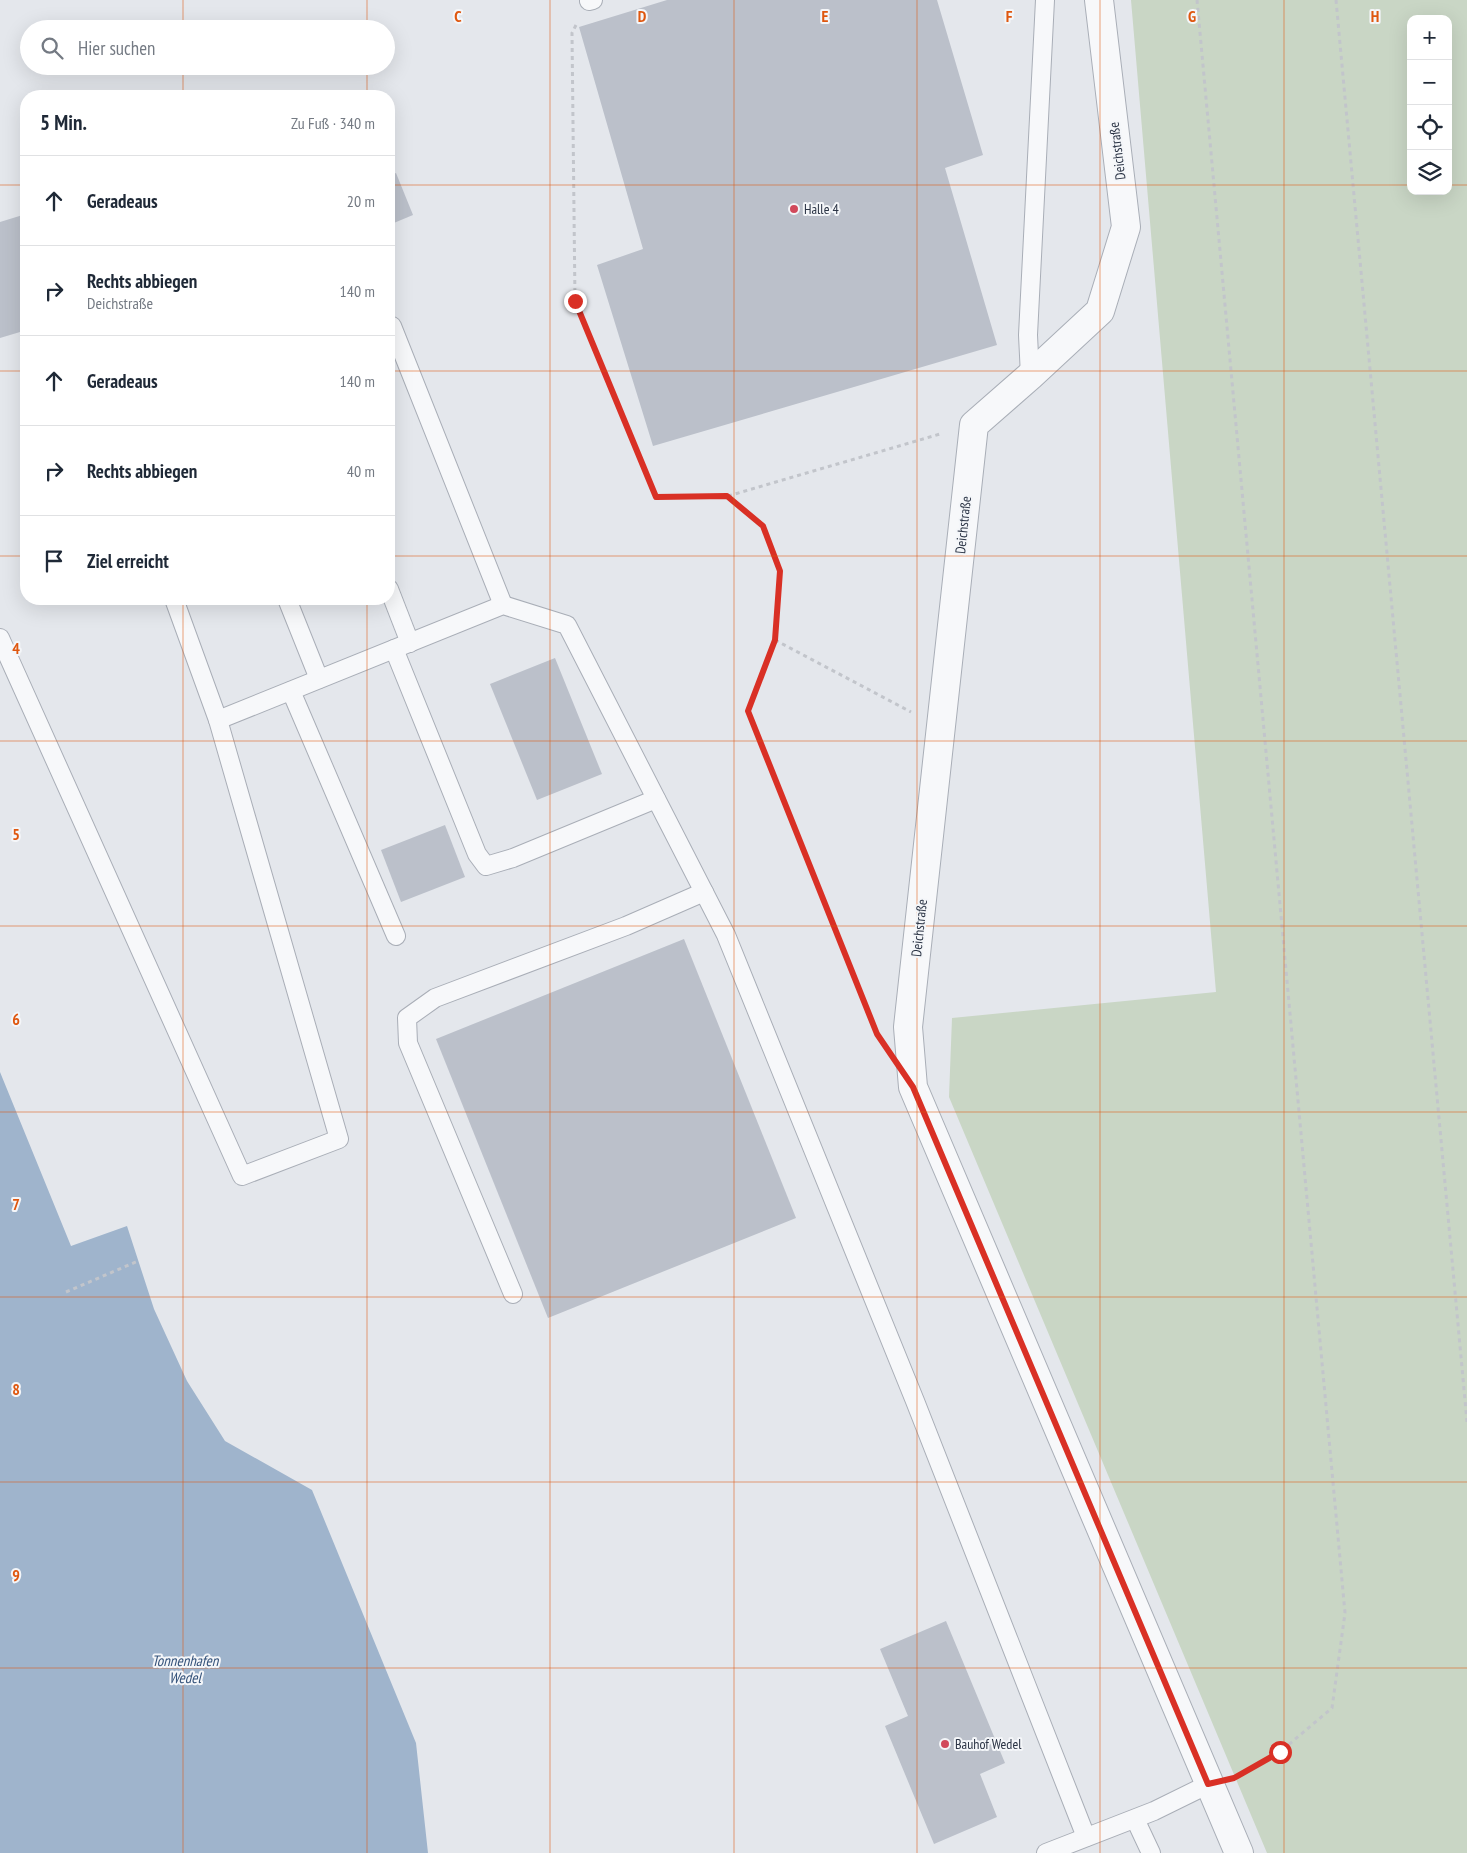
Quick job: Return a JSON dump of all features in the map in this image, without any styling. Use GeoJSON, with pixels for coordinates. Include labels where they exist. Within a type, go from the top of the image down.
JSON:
{"type":"FeatureCollection","features":[{"type":"Feature","properties":{"kind":"street","name":"Deichstraße"},"geometry":{"type":"LineString","coordinates":[[1099,0],[1126,227],[1100,311],[974,425],[908,1027],[913,1087],[1208,1784],[1239,1853]]}},
{"type":"Feature","properties":{"kind":"lane"},"geometry":{"type":"LineString","coordinates":[[1030,376],[1028,336],[1045,0]]}},
{"type":"Feature","properties":{"kind":"lane"},"geometry":{"type":"LineString","coordinates":[[395,334],[503,605]]}},
{"type":"Feature","properties":{"kind":"lane"},"geometry":{"type":"LineString","coordinates":[[0,638],[242,1176],[339,1139],[218,720],[176,605]]}},
{"type":"Feature","properties":{"kind":"lane"},"geometry":{"type":"LineString","coordinates":[[289,605],[318,680]]}},
{"type":"Feature","properties":{"kind":"lane"},"geometry":{"type":"LineString","coordinates":[[393,605],[402,646],[477,854],[486,866],[513,858],[656,799]]}},
{"type":"Feature","properties":{"kind":"lane"},"geometry":{"type":"LineString","coordinates":[[218,720],[503,605],[567,625],[726,935],[897,1356],[1086,1837]]}},
{"type":"Feature","properties":{"kind":"lane"},"geometry":{"type":"LineString","coordinates":[[291,691],[396,936]]}},
{"type":"Feature","properties":{"kind":"lane"},"geometry":{"type":"LineString","coordinates":[[513,1294],[408,1043],[407,1018],[435,998],[626,926],[704,892]]}},
{"type":"Feature","properties":{"kind":"lane"},"geometry":{"type":"LineString","coordinates":[[1046,1853],[1154,1811],[1208,1784]]}},
{"type":"Feature","properties":{"kind":"lane"},"geometry":{"type":"LineString","coordinates":[[1135,1819],[1151,1853]]}},
{"type":"Feature","properties":{"kind":"path"},"geometry":{"type":"LineString","coordinates":[[1197,0],[1345,1613],[1332,1708],[1280,1752],[1234,1778],[1208,1784]]}},
{"type":"Feature","properties":{"kind":"path"},"geometry":{"type":"LineString","coordinates":[[1336,0],[1467,1422]]}},
{"type":"Feature","properties":{"kind":"path"},"geometry":{"type":"LineString","coordinates":[[591,1],[572,33],[575,301],[656,497],[727,496],[974,425]]}},
{"type":"Feature","properties":{"kind":"path"},"geometry":{"type":"LineString","coordinates":[[727,496],[763,526],[780,571],[775,640],[748,711],[877,1034]]}},
{"type":"Feature","properties":{"kind":"path"},"geometry":{"type":"LineString","coordinates":[[775,640],[942,729]]}},
{"type":"Feature","properties":{"kind":"path"},"geometry":{"type":"LineString","coordinates":[[66,1292],[138,1261]]}},
{"type":"Feature","properties":{"kind":"green space"},"geometry":{"type":"Polygon","coordinates":[[[1131,0],[1467,0],[1467,1853],[1267,1853],[949,1097],[952,1018],[1216,992],[1131,0]]]}},
{"type":"Feature","properties":{"kind":"water","name":"Tonnenhafen Wedel"},"geometry":{"type":"Polygon","coordinates":[[[0,1072],[71,1246],[127,1226],[154,1309],[187,1381],[225,1441],[312,1490],[416,1743],[428,1853],[0,1853],[0,1072]]]}},
{"type":"Feature","properties":{"kind":"building","name":"Halle 4"},"geometry":{"type":"Polygon","coordinates":[[[667,0],[937,0],[983,155],[945,168],[997,345],[653,446],[597,265],[643,249],[579,27],[667,0]]]}},
{"type":"Feature","properties":{"kind":"building"},"geometry":{"type":"Polygon","coordinates":[[[395,173],[413,215],[395,222],[395,173]]]}},
{"type":"Feature","properties":{"kind":"building"},"geometry":{"type":"Polygon","coordinates":[[[20,216],[20,332],[0,338],[0,222],[20,216]]]}},
{"type":"Feature","properties":{"kind":"building"},"geometry":{"type":"Polygon","coordinates":[[[555,658],[602,774],[537,800],[490,684],[555,658]]]}},
{"type":"Feature","properties":{"kind":"building"},"geometry":{"type":"Polygon","coordinates":[[[445,825],[465,877],[401,902],[381,850],[445,825]]]}},
{"type":"Feature","properties":{"kind":"building"},"geometry":{"type":"Polygon","coordinates":[[[684,939],[796,1218],[548,1318],[436,1039],[684,939]]]}},
{"type":"Feature","properties":{"kind":"building","name":"Bauhof Wedel"},"geometry":{"type":"Polygon","coordinates":[[[946,1621],[1005,1763],[980,1774],[997,1817],[934,1844],[885,1726],[908,1716],[880,1649],[946,1621]]]}},
{"type":"Feature","properties":{"kind":"place","name":"Halle 4"},"geometry":{"type":"Point","coordinates":[794,209]}},
{"type":"Feature","properties":{"kind":"place","name":"Bauhof Wedel"},"geometry":{"type":"Point","coordinates":[945,1744]}},
{"type":"Feature","properties":{"kind":"route"},"geometry":{"type":"LineString","coordinates":[[575,301],[656,497],[727,496],[763,526],[780,571],[775,640],[748,711],[877,1034],[913,1087],[1208,1784],[1234,1778],[1280,1752]]}}]}
